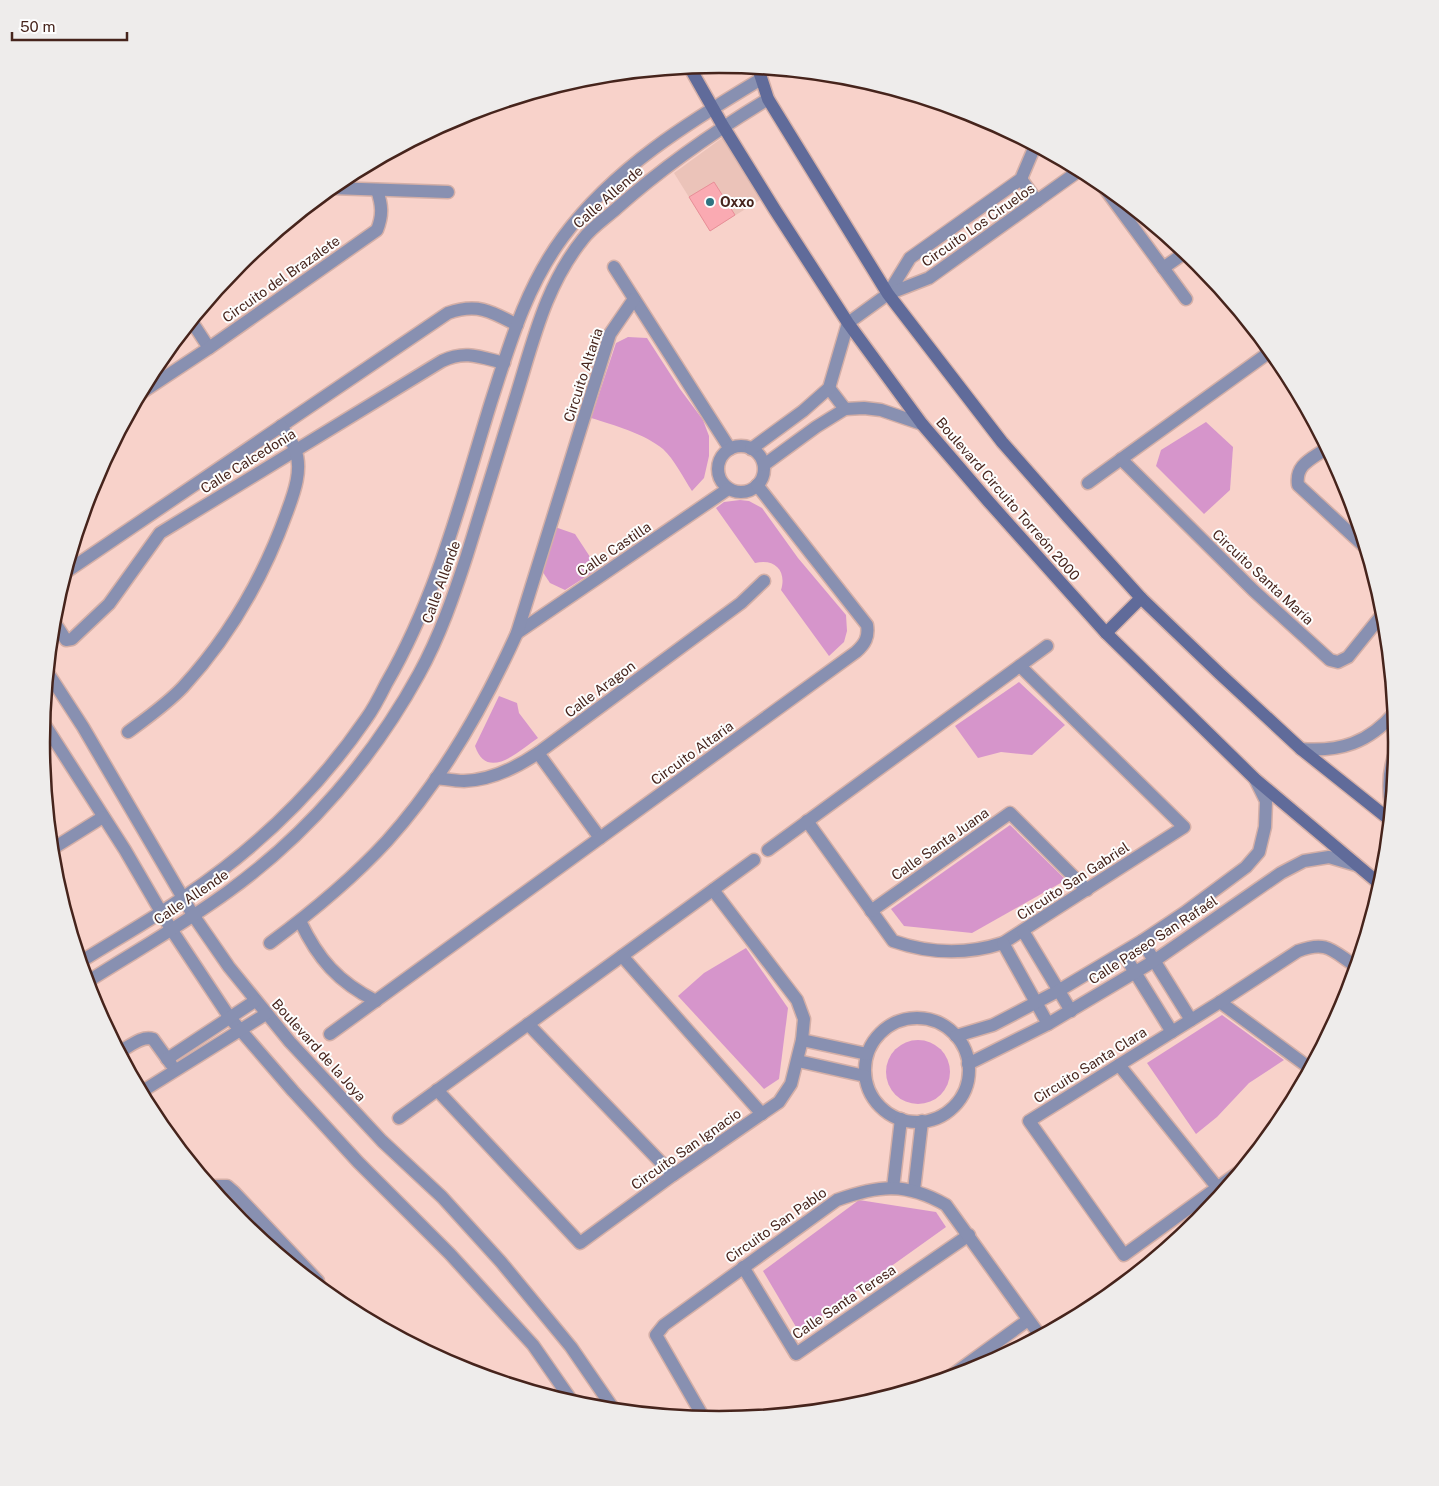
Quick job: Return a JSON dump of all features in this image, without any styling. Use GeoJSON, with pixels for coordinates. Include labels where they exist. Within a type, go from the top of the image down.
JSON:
{"type":"FeatureCollection","features":[{"type":"Feature","properties":{"kind":"main road","name":"Boulevard Circuito Torreón 2000"},"geometry":{"type":"LineString","coordinates":[[694,74],[848,323],[922,424],[1106,633],[1256,779],[1375,880]]}},
{"type":"Feature","properties":{"kind":"main road"},"geometry":{"type":"LineString","coordinates":[[760,75],[768,99],[888,294],[1002,442],[1141,598],[1301,749],[1385,816]]}},
{"type":"Feature","properties":{"kind":"main road"},"geometry":{"type":"LineString","coordinates":[[1106,633],[1141,598]]}},
{"type":"Feature","properties":{"kind":"street","name":"Calle Allende"},"geometry":{"type":"LineString","coordinates":[[86,958],[184,898],[251,847],[292,809],[367,718],[400,660],[424,611],[444,558],[517,325],[532,286],[545,264],[564,236],[593,201],[631,166],[677,131],[759,75]]}},
{"type":"Feature","properties":{"kind":"street","name":"Calle Allende"},"geometry":{"type":"LineString","coordinates":[[93,978],[193,915],[269,860],[343,786],[384,733],[420,672],[450,608],[542,310],[565,264],[584,236],[654,177],[724,126],[768,99]]}},
{"type":"Feature","properties":{"kind":"street","name":"Circuito Los Ciruelos"},"geometry":{"type":"LineString","coordinates":[[888,294],[910,258],[1021,179],[1033,152]]}},
{"type":"Feature","properties":{"kind":"street","name":"Circuito Los Ciruelos"},"geometry":{"type":"LineString","coordinates":[[848,323],[888,294],[929,278],[1073,175]]}},
{"type":"Feature","properties":{"kind":"street"},"geometry":{"type":"LineString","coordinates":[[1021,179],[1037,201]]}},
{"type":"Feature","properties":{"kind":"street"},"geometry":{"type":"LineString","coordinates":[[344,189],[448,192]]}},
{"type":"Feature","properties":{"kind":"street","name":"Circuito del Brazalete"},"geometry":{"type":"LineString","coordinates":[[155,383],[209,348],[377,230],[382,210],[377,190]]}},
{"type":"Feature","properties":{"kind":"street"},"geometry":{"type":"LineString","coordinates":[[1116,204],[1186,300]]}},
{"type":"Feature","properties":{"kind":"street"},"geometry":{"type":"LineString","coordinates":[[1163,268],[1179,257]]}},
{"type":"Feature","properties":{"kind":"street"},"geometry":{"type":"LineString","coordinates":[[614,267],[730,448]]}},
{"type":"Feature","properties":{"kind":"street","name":"Circuito Altaria"},"geometry":{"type":"LineString","coordinates":[[270,943],[335,892],[386,841],[436,778],[471,725],[496,680],[517,633],[610,334],[634,299]]}},
{"type":"Feature","properties":{"kind":"street","name":"Calle Calcedonia"},"geometry":{"type":"LineString","coordinates":[[74,567],[448,313],[458,309],[481,308],[517,325]]}},
{"type":"Feature","properties":{"kind":"street"},"geometry":{"type":"LineString","coordinates":[[751,449],[830,388],[848,323]]}},
{"type":"Feature","properties":{"kind":"street"},"geometry":{"type":"LineString","coordinates":[[195,327],[209,348]]}},
{"type":"Feature","properties":{"kind":"street","name":"Calle Calcedonia"},"geometry":{"type":"LineString","coordinates":[[60,631],[66,640],[72,639],[109,604],[160,533],[295,449],[452,356],[476,355],[504,363]]}},
{"type":"Feature","properties":{"kind":"street"},"geometry":{"type":"LineString","coordinates":[[1088,482],[1265,355]]}},
{"type":"Feature","properties":{"kind":"street"},"geometry":{"type":"LineString","coordinates":[[830,388],[846,409]]}},
{"type":"Feature","properties":{"kind":"street"},"geometry":{"type":"LineString","coordinates":[[764,465],[798,439],[846,409],[864,408],[881,410],[922,424]]}},
{"type":"Feature","properties":{"kind":"street"},"geometry":{"type":"LineString","coordinates":[[787,423],[798,439]]}},
{"type":"Feature","properties":{"kind":"street"},"geometry":{"type":"LineString","coordinates":[[128,732],[154,713],[183,687],[222,640],[250,594],[277,540],[294,492],[298,464],[295,449],[281,426]]}},
{"type":"Feature","properties":{"kind":"street"},"geometry":{"type":"LineString","coordinates":[[740,446],[751,449],[761,458],[764,465],[762,480],[749,491],[738,493],[728,489],[718,477],[717,468],[719,460],[730,448],[740,446]]}},
{"type":"Feature","properties":{"kind":"street"},"geometry":{"type":"LineString","coordinates":[[1322,452],[1300,467],[1297,475],[1298,485],[1356,539]]}},
{"type":"Feature","properties":{"kind":"street","name":"Circuito Santa María"},"geometry":{"type":"LineString","coordinates":[[1121,459],[1253,590],[1333,662],[1338,662],[1348,657],[1377,621]]}},
{"type":"Feature","properties":{"kind":"street","name":"Circuito Altaria"},"geometry":{"type":"LineString","coordinates":[[330,1034],[864,646],[867,638],[866,625],[757,485]]}},
{"type":"Feature","properties":{"kind":"street","name":"Calle Castilla"},"geometry":{"type":"LineString","coordinates":[[517,633],[728,489]]}},
{"type":"Feature","properties":{"kind":"street"},"geometry":{"type":"LineString","coordinates":[[148,517],[160,533]]}},
{"type":"Feature","properties":{"kind":"street","name":"Calle Aragon"},"geometry":{"type":"LineString","coordinates":[[436,778],[464,781],[498,775],[518,766],[740,603],[764,581]]}},
{"type":"Feature","properties":{"kind":"street"},"geometry":{"type":"LineString","coordinates":[[768,850],[1047,646]]}},
{"type":"Feature","properties":{"kind":"street","name":"Circuito San Gabriel"},"geometry":{"type":"LineString","coordinates":[[807,821],[894,940],[914,948],[935,951],[970,951],[1003,943],[1184,827],[1020,666]]}},
{"type":"Feature","properties":{"kind":"street","name":"Boulevard de la Joya"},"geometry":{"type":"LineString","coordinates":[[53,680],[83,727],[193,915],[229,968],[266,1014],[382,1141],[442,1198],[501,1262],[571,1347],[610,1403]]}},
{"type":"Feature","properties":{"kind":"street"},"geometry":{"type":"LineString","coordinates":[[1301,749],[1320,750],[1352,744],[1368,737],[1388,720]]}},
{"type":"Feature","properties":{"kind":"street"},"geometry":{"type":"LineString","coordinates":[[50,736],[103,817],[171,929],[230,1018],[293,1092],[358,1162],[450,1254],[533,1345],[568,1395]]}},
{"type":"Feature","properties":{"kind":"street"},"geometry":{"type":"LineString","coordinates":[[538,753],[600,838]]}},
{"type":"Feature","properties":{"kind":"street","name":"Calle Paseo San Rafaél"},"geometry":{"type":"LineString","coordinates":[[956,1036],[993,1025],[1058,991],[1142,942],[1246,867],[1259,852],[1265,826],[1266,801],[1256,779]]}},
{"type":"Feature","properties":{"kind":"street","name":"Calle Santa Juana"},"geometry":{"type":"LineString","coordinates":[[871,911],[1010,813],[1087,890]]}},
{"type":"Feature","properties":{"kind":"street"},"geometry":{"type":"LineString","coordinates":[[58,845],[103,817]]}},
{"type":"Feature","properties":{"kind":"street","name":"Calle Paseo San Rafaél"},"geometry":{"type":"LineString","coordinates":[[968,1064],[1048,1024],[1154,961],[1281,873],[1304,861],[1329,857],[1356,864]]}},
{"type":"Feature","properties":{"kind":"street"},"geometry":{"type":"LineString","coordinates":[[400,1118],[754,860]]}},
{"type":"Feature","properties":{"kind":"street","name":"Circuito San Ignacio"},"geometry":{"type":"LineString","coordinates":[[437,1090],[580,1243],[673,1175],[779,1102],[791,1084],[798,1061],[804,1019],[797,1000],[713,890]]}},
{"type":"Feature","properties":{"kind":"street"},"geometry":{"type":"LineString","coordinates":[[300,921],[310,942],[338,977],[356,991],[376,1001]]}},
{"type":"Feature","properties":{"kind":"street"},"geometry":{"type":"LineString","coordinates":[[1023,931],[1071,1011]]}},
{"type":"Feature","properties":{"kind":"street"},"geometry":{"type":"LineString","coordinates":[[1142,942],[1191,1020]]}},
{"type":"Feature","properties":{"kind":"street"},"geometry":{"type":"LineString","coordinates":[[1003,943],[1048,1024]]}},
{"type":"Feature","properties":{"kind":"street","name":"Circuito Santa Clara"},"geometry":{"type":"LineString","coordinates":[[1225,1181],[1124,1255],[1029,1121],[1298,951],[1312,946],[1324,945],[1351,963]]}},
{"type":"Feature","properties":{"kind":"street"},"geometry":{"type":"LineString","coordinates":[[1123,953],[1172,1032]]}},
{"type":"Feature","properties":{"kind":"street"},"geometry":{"type":"LineString","coordinates":[[622,956],[762,1114]]}},
{"type":"Feature","properties":{"kind":"street"},"geometry":{"type":"LineString","coordinates":[[167,1059],[255,1001]]}},
{"type":"Feature","properties":{"kind":"street"},"geometry":{"type":"LineString","coordinates":[[1220,1002],[1306,1065]]}},
{"type":"Feature","properties":{"kind":"street"},"geometry":{"type":"LineString","coordinates":[[147,1089],[266,1014]]}},
{"type":"Feature","properties":{"kind":"street"},"geometry":{"type":"LineString","coordinates":[[923,1018],[939,1023],[956,1036],[962,1044],[968,1064],[968,1076],[960,1098],[944,1114],[922,1121],[901,1119],[876,1103],[867,1085],[865,1076],[867,1054],[878,1035],[896,1022],[923,1018]]}},
{"type":"Feature","properties":{"kind":"street"},"geometry":{"type":"LineString","coordinates":[[528,1024],[673,1175]]}},
{"type":"Feature","properties":{"kind":"street"},"geometry":{"type":"LineString","coordinates":[[124,1049],[143,1038],[153,1039],[175,1071]]}},
{"type":"Feature","properties":{"kind":"street"},"geometry":{"type":"LineString","coordinates":[[802,1040],[867,1054]]}},
{"type":"Feature","properties":{"kind":"street"},"geometry":{"type":"LineString","coordinates":[[798,1061],[865,1076]]}},
{"type":"Feature","properties":{"kind":"street"},"geometry":{"type":"LineString","coordinates":[[1119,1065],[1217,1187]]}},
{"type":"Feature","properties":{"kind":"street"},"geometry":{"type":"LineString","coordinates":[[893,1188],[901,1119]]}},
{"type":"Feature","properties":{"kind":"street"},"geometry":{"type":"LineString","coordinates":[[914,1190],[922,1121]]}},
{"type":"Feature","properties":{"kind":"street"},"geometry":{"type":"LineString","coordinates":[[218,1186],[227,1186],[284,1251]]}},
{"type":"Feature","properties":{"kind":"street","name":"Circuito San Pablo"},"geometry":{"type":"LineString","coordinates":[[699,1412],[656,1335],[664,1325],[744,1266],[837,1200],[856,1193],[879,1188],[914,1190],[933,1197],[946,1205],[1037,1332]]}},
{"type":"Feature","properties":{"kind":"street","name":"Calle Santa Teresa"},"geometry":{"type":"LineString","coordinates":[[744,1266],[796,1354],[969,1235]]}},
{"type":"Feature","properties":{"kind":"street"},"geometry":{"type":"LineString","coordinates":[[964,1367],[1028,1320]]}},
{"type":"Feature","properties":{"kind":"shaded area"},"geometry":{"type":"Polygon","coordinates":[[[722,138],[760,200],[710,231],[674,173],[722,138]]]}},
{"type":"Feature","properties":{"kind":"shaded area"},"geometry":{"type":"Polygon","coordinates":[[[628,337],[647,338],[680,389],[703,420],[709,436],[709,456],[704,478],[692,491],[679,469],[663,449],[629,431],[591,418],[616,343],[628,337]]]}},
{"type":"Feature","properties":{"kind":"shaded area"},"geometry":{"type":"Polygon","coordinates":[[[1206,422],[1233,447],[1230,490],[1204,514],[1156,466],[1161,450],[1206,422]]]}},
{"type":"Feature","properties":{"kind":"shaded area"},"geometry":{"type":"Polygon","coordinates":[[[749,501],[762,508],[798,558],[846,615],[847,631],[844,642],[829,656],[781,590],[782,577],[778,568],[768,562],[755,563],[716,508],[724,502],[749,501]]]}},
{"type":"Feature","properties":{"kind":"shaded area"},"geometry":{"type":"Polygon","coordinates":[[[555,527],[575,534],[598,569],[565,590],[550,583],[542,571],[555,527]]]}},
{"type":"Feature","properties":{"kind":"shaded area"},"geometry":{"type":"Polygon","coordinates":[[[1019,682],[1065,725],[1032,755],[1001,752],[978,758],[955,726],[1019,682]]]}},
{"type":"Feature","properties":{"kind":"shaded area"},"geometry":{"type":"Polygon","coordinates":[[[499,696],[517,703],[519,713],[538,738],[513,756],[495,763],[487,762],[480,757],[475,746],[499,696]]]}},
{"type":"Feature","properties":{"kind":"shaded area"},"geometry":{"type":"Polygon","coordinates":[[[1010,825],[1066,880],[972,933],[904,926],[891,909],[1010,825]]]}},
{"type":"Feature","properties":{"kind":"shaded area"},"geometry":{"type":"Polygon","coordinates":[[[746,948],[788,1008],[779,1079],[764,1089],[678,996],[704,973],[746,948]]]}},
{"type":"Feature","properties":{"kind":"shaded area"},"geometry":{"type":"Polygon","coordinates":[[[1222,1015],[1284,1060],[1249,1083],[1217,1117],[1196,1134],[1147,1063],[1222,1015]]]}},
{"type":"Feature","properties":{"kind":"shaded area"},"geometry":{"type":"Polygon","coordinates":[[[918,1040],[930,1042],[941,1049],[948,1060],[950,1072],[948,1084],[941,1095],[930,1102],[918,1104],[906,1102],[895,1095],[888,1084],[886,1072],[888,1060],[895,1049],[906,1042],[918,1040]]]}},
{"type":"Feature","properties":{"kind":"shaded area"},"geometry":{"type":"Polygon","coordinates":[[[859,1200],[936,1212],[946,1227],[799,1332],[763,1271],[859,1200]]]}},
{"type":"Feature","properties":{"kind":"building"},"geometry":{"type":"Polygon","coordinates":[[[714,182],[735,215],[710,231],[689,197],[714,182]]]}},
{"type":"Feature","properties":{"kind":"place","name":"Oxxo"},"geometry":{"type":"Point","coordinates":[710,202]}}]}
